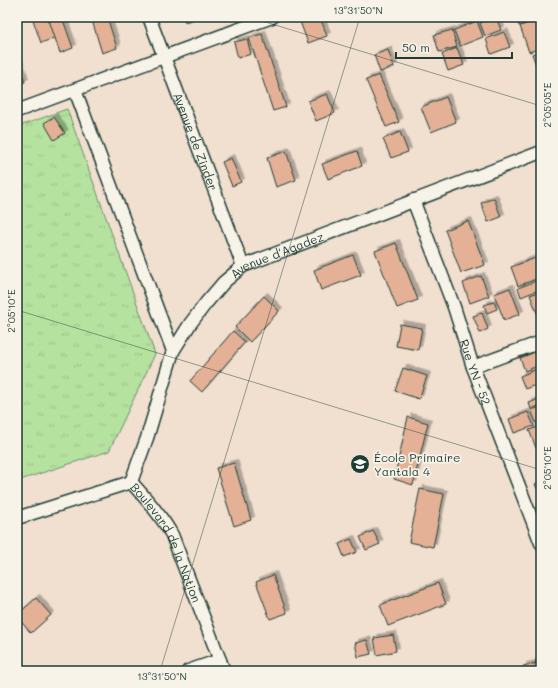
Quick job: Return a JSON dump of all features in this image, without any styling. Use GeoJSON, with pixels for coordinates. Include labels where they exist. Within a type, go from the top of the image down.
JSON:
{"type":"FeatureCollection","features":[{"type":"Feature","properties":{"kind":"street","name":"Avenue de Zinder"},"geometry":{"type":"LineString","coordinates":[[149,17],[242,266]]}},
{"type":"Feature","properties":{"kind":"street"},"geometry":{"type":"LineString","coordinates":[[17,111],[272,17]]}},
{"type":"Feature","properties":{"kind":"street"},"geometry":{"type":"LineString","coordinates":[[75,90],[173,351]]}},
{"type":"Feature","properties":{"kind":"street","name":"Avenue d'Agadez"},"geometry":{"type":"LineString","coordinates":[[131,482],[147,438],[173,351],[190,324],[206,303],[224,282],[242,266],[541,152]]}},
{"type":"Feature","properties":{"kind":"street","name":"Rue YN - 52"},"geometry":{"type":"LineString","coordinates":[[413,200],[454,307],[473,367],[536,516],[541,543]]}},
{"type":"Feature","properties":{"kind":"street"},"geometry":{"type":"LineString","coordinates":[[473,367],[541,342]]}},
{"type":"Feature","properties":{"kind":"street","name":"Boulevard de la Nation"},"geometry":{"type":"LineString","coordinates":[[17,518],[131,482],[155,509],[165,522],[172,535],[222,665]]}},
{"type":"Feature","properties":{"kind":"street"},"geometry":{"type":"LineString","coordinates":[[188,671],[222,665]]}},
{"type":"Feature","properties":{"kind":"green space"},"geometry":{"type":"Polygon","coordinates":[[[67,109],[155,354],[109,451],[17,481],[17,127],[67,109]]]}},
{"type":"Feature","properties":{"kind":"building"},"geometry":{"type":"Polygon","coordinates":[[[32,17],[47,17],[54,38],[41,43],[32,17]]]}},
{"type":"Feature","properties":{"kind":"building"},"geometry":{"type":"Polygon","coordinates":[[[48,17],[62,17],[73,48],[60,53],[48,17]]]}},
{"type":"Feature","properties":{"kind":"building"},"geometry":{"type":"Polygon","coordinates":[[[91,17],[107,17],[117,48],[102,53],[91,17]]]}},
{"type":"Feature","properties":{"kind":"building"},"geometry":{"type":"Polygon","coordinates":[[[183,17],[201,17],[185,22],[183,17]]]}},
{"type":"Feature","properties":{"kind":"building"},"geometry":{"type":"Polygon","coordinates":[[[304,17],[320,17],[327,36],[308,43],[299,19],[304,17]]]}},
{"type":"Feature","properties":{"kind":"building"},"geometry":{"type":"Polygon","coordinates":[[[477,17],[493,17],[479,21],[477,17]]]}},
{"type":"Feature","properties":{"kind":"building"},"geometry":{"type":"Polygon","coordinates":[[[496,17],[501,30],[485,36],[480,23],[496,17]]]}},
{"type":"Feature","properties":{"kind":"building"},"geometry":{"type":"Polygon","coordinates":[[[516,17],[535,17],[536,20],[519,26],[516,17]]]}},
{"type":"Feature","properties":{"kind":"building"},"geometry":{"type":"Polygon","coordinates":[[[541,19],[541,48],[529,52],[520,26],[541,19]]]}},
{"type":"Feature","properties":{"kind":"building"},"geometry":{"type":"Polygon","coordinates":[[[477,21],[483,37],[460,46],[454,30],[477,21]]]}},
{"type":"Feature","properties":{"kind":"building"},"geometry":{"type":"Polygon","coordinates":[[[452,30],[457,47],[439,52],[434,35],[452,30]]]}},
{"type":"Feature","properties":{"kind":"building"},"geometry":{"type":"Polygon","coordinates":[[[504,32],[510,47],[491,54],[486,39],[504,32]]]}},
{"type":"Feature","properties":{"kind":"building"},"geometry":{"type":"Polygon","coordinates":[[[262,34],[286,107],[273,111],[249,38],[262,34]]]}},
{"type":"Feature","properties":{"kind":"building"},"geometry":{"type":"Polygon","coordinates":[[[247,39],[251,54],[238,58],[234,42],[247,39]]]}},
{"type":"Feature","properties":{"kind":"building"},"geometry":{"type":"Polygon","coordinates":[[[457,48],[464,65],[448,71],[442,54],[457,48]]]}},
{"type":"Feature","properties":{"kind":"building"},"geometry":{"type":"Polygon","coordinates":[[[388,50],[394,67],[380,72],[374,55],[388,50]]]}},
{"type":"Feature","properties":{"kind":"building"},"geometry":{"type":"Polygon","coordinates":[[[541,51],[541,78],[532,54],[541,51]]]}},
{"type":"Feature","properties":{"kind":"building"},"geometry":{"type":"Polygon","coordinates":[[[17,58],[25,82],[17,85],[17,58]]]}},
{"type":"Feature","properties":{"kind":"building"},"geometry":{"type":"Polygon","coordinates":[[[379,75],[399,122],[386,127],[366,80],[379,75]]]}},
{"type":"Feature","properties":{"kind":"building"},"geometry":{"type":"Polygon","coordinates":[[[327,94],[335,113],[316,121],[308,101],[327,94]]]}},
{"type":"Feature","properties":{"kind":"building"},"geometry":{"type":"Polygon","coordinates":[[[446,97],[456,122],[431,132],[421,107],[446,97]]]}},
{"type":"Feature","properties":{"kind":"building"},"geometry":{"type":"Polygon","coordinates":[[[54,117],[65,133],[54,140],[44,123],[54,117]]]}},
{"type":"Feature","properties":{"kind":"building"},"geometry":{"type":"Polygon","coordinates":[[[400,132],[408,152],[391,158],[383,139],[400,132]]]}},
{"type":"Feature","properties":{"kind":"building"},"geometry":{"type":"Polygon","coordinates":[[[286,151],[296,180],[276,187],[267,158],[286,151]]]}},
{"type":"Feature","properties":{"kind":"building"},"geometry":{"type":"Polygon","coordinates":[[[357,151],[362,166],[328,179],[322,164],[357,151]]]}},
{"type":"Feature","properties":{"kind":"building"},"geometry":{"type":"Polygon","coordinates":[[[231,158],[241,182],[232,186],[222,162],[231,158]]]}},
{"type":"Feature","properties":{"kind":"building"},"geometry":{"type":"Polygon","coordinates":[[[494,198],[501,217],[488,222],[481,203],[494,198]]]}},
{"type":"Feature","properties":{"kind":"building"},"geometry":{"type":"Polygon","coordinates":[[[468,221],[485,265],[461,273],[445,230],[468,221]]]}},
{"type":"Feature","properties":{"kind":"building"},"geometry":{"type":"Polygon","coordinates":[[[396,243],[418,300],[397,308],[375,251],[396,243]]]}},
{"type":"Feature","properties":{"kind":"building"},"geometry":{"type":"Polygon","coordinates":[[[353,255],[361,275],[321,290],[314,270],[353,255]]]}},
{"type":"Feature","properties":{"kind":"building"},"geometry":{"type":"Polygon","coordinates":[[[541,256],[541,277],[518,286],[511,267],[541,256]]]}},
{"type":"Feature","properties":{"kind":"building"},"geometry":{"type":"Polygon","coordinates":[[[481,276],[489,296],[470,303],[463,283],[481,276]]]}},
{"type":"Feature","properties":{"kind":"building"},"geometry":{"type":"Polygon","coordinates":[[[541,279],[541,289],[521,297],[518,288],[541,279]]]}},
{"type":"Feature","properties":{"kind":"building"},"geometry":{"type":"Polygon","coordinates":[[[510,288],[520,314],[504,320],[494,294],[510,288]]]}},
{"type":"Feature","properties":{"kind":"building"},"geometry":{"type":"Polygon","coordinates":[[[541,291],[541,323],[530,295],[541,291]]]}},
{"type":"Feature","properties":{"kind":"building"},"geometry":{"type":"Polygon","coordinates":[[[264,296],[279,311],[250,342],[235,327],[264,296]]]}},
{"type":"Feature","properties":{"kind":"building"},"geometry":{"type":"Polygon","coordinates":[[[494,302],[497,309],[487,313],[484,305],[494,302]]]}},
{"type":"Feature","properties":{"kind":"building"},"geometry":{"type":"Polygon","coordinates":[[[482,313],[488,329],[480,333],[473,316],[482,313]]]}},
{"type":"Feature","properties":{"kind":"building"},"geometry":{"type":"Polygon","coordinates":[[[400,324],[422,328],[418,350],[396,346],[400,324]]]}},
{"type":"Feature","properties":{"kind":"building"},"geometry":{"type":"Polygon","coordinates":[[[233,331],[245,342],[202,392],[190,381],[233,331]]]}},
{"type":"Feature","properties":{"kind":"building"},"geometry":{"type":"Polygon","coordinates":[[[535,352],[540,365],[525,371],[520,358],[535,352]]]}},
{"type":"Feature","properties":{"kind":"building"},"geometry":{"type":"Polygon","coordinates":[[[403,368],[427,376],[419,399],[395,391],[403,368]]]}},
{"type":"Feature","properties":{"kind":"building"},"geometry":{"type":"Polygon","coordinates":[[[540,368],[541,383],[525,389],[520,376],[540,368]]]}},
{"type":"Feature","properties":{"kind":"building"},"geometry":{"type":"Polygon","coordinates":[[[541,398],[541,405],[531,409],[529,403],[541,398]]]}},
{"type":"Feature","properties":{"kind":"building"},"geometry":{"type":"Polygon","coordinates":[[[541,407],[541,424],[537,425],[531,410],[541,407]]]}},
{"type":"Feature","properties":{"kind":"building"},"geometry":{"type":"Polygon","coordinates":[[[528,412],[534,426],[514,433],[509,419],[528,412]]]}},
{"type":"Feature","properties":{"kind":"building"},"geometry":{"type":"Polygon","coordinates":[[[408,417],[428,423],[413,485],[394,479],[408,417]]]}},
{"type":"Feature","properties":{"kind":"building"},"geometry":{"type":"Polygon","coordinates":[[[541,426],[541,446],[536,448],[529,430],[541,426]]]}},
{"type":"Feature","properties":{"kind":"building"},"geometry":{"type":"Polygon","coordinates":[[[234,463],[251,520],[234,526],[216,468],[234,463]]]}},
{"type":"Feature","properties":{"kind":"building"},"geometry":{"type":"Polygon","coordinates":[[[541,481],[541,498],[535,484],[541,481]]]}},
{"type":"Feature","properties":{"kind":"building"},"geometry":{"type":"Polygon","coordinates":[[[420,489],[444,494],[433,547],[409,542],[420,489]]]}},
{"type":"Feature","properties":{"kind":"building"},"geometry":{"type":"Polygon","coordinates":[[[373,531],[380,544],[366,550],[360,537],[373,531]]]}},
{"type":"Feature","properties":{"kind":"building"},"geometry":{"type":"Polygon","coordinates":[[[351,539],[357,552],[344,557],[339,544],[351,539]]]}},
{"type":"Feature","properties":{"kind":"building"},"geometry":{"type":"Polygon","coordinates":[[[273,575],[287,613],[270,619],[256,582],[273,575]]]}},
{"type":"Feature","properties":{"kind":"building"},"geometry":{"type":"Polygon","coordinates":[[[438,583],[446,604],[388,626],[380,605],[438,583]]]}},
{"type":"Feature","properties":{"kind":"building"},"geometry":{"type":"Polygon","coordinates":[[[36,598],[51,615],[31,633],[17,617],[17,615],[36,598]]]}},
{"type":"Feature","properties":{"kind":"building"},"geometry":{"type":"Polygon","coordinates":[[[393,635],[396,651],[377,655],[374,638],[393,635]]]}},
{"type":"Feature","properties":{"kind":"building"},"geometry":{"type":"Polygon","coordinates":[[[367,640],[371,654],[358,657],[355,643],[367,640]]]}},
{"type":"Feature","properties":{"kind":"building"},"geometry":{"type":"Polygon","coordinates":[[[541,662],[541,671],[524,671],[523,666],[541,662]]]}},
{"type":"Feature","properties":{"kind":"place","name":"École Primaire Yantala 4"},"geometry":{"type":"Point","coordinates":[360,464]}}]}
